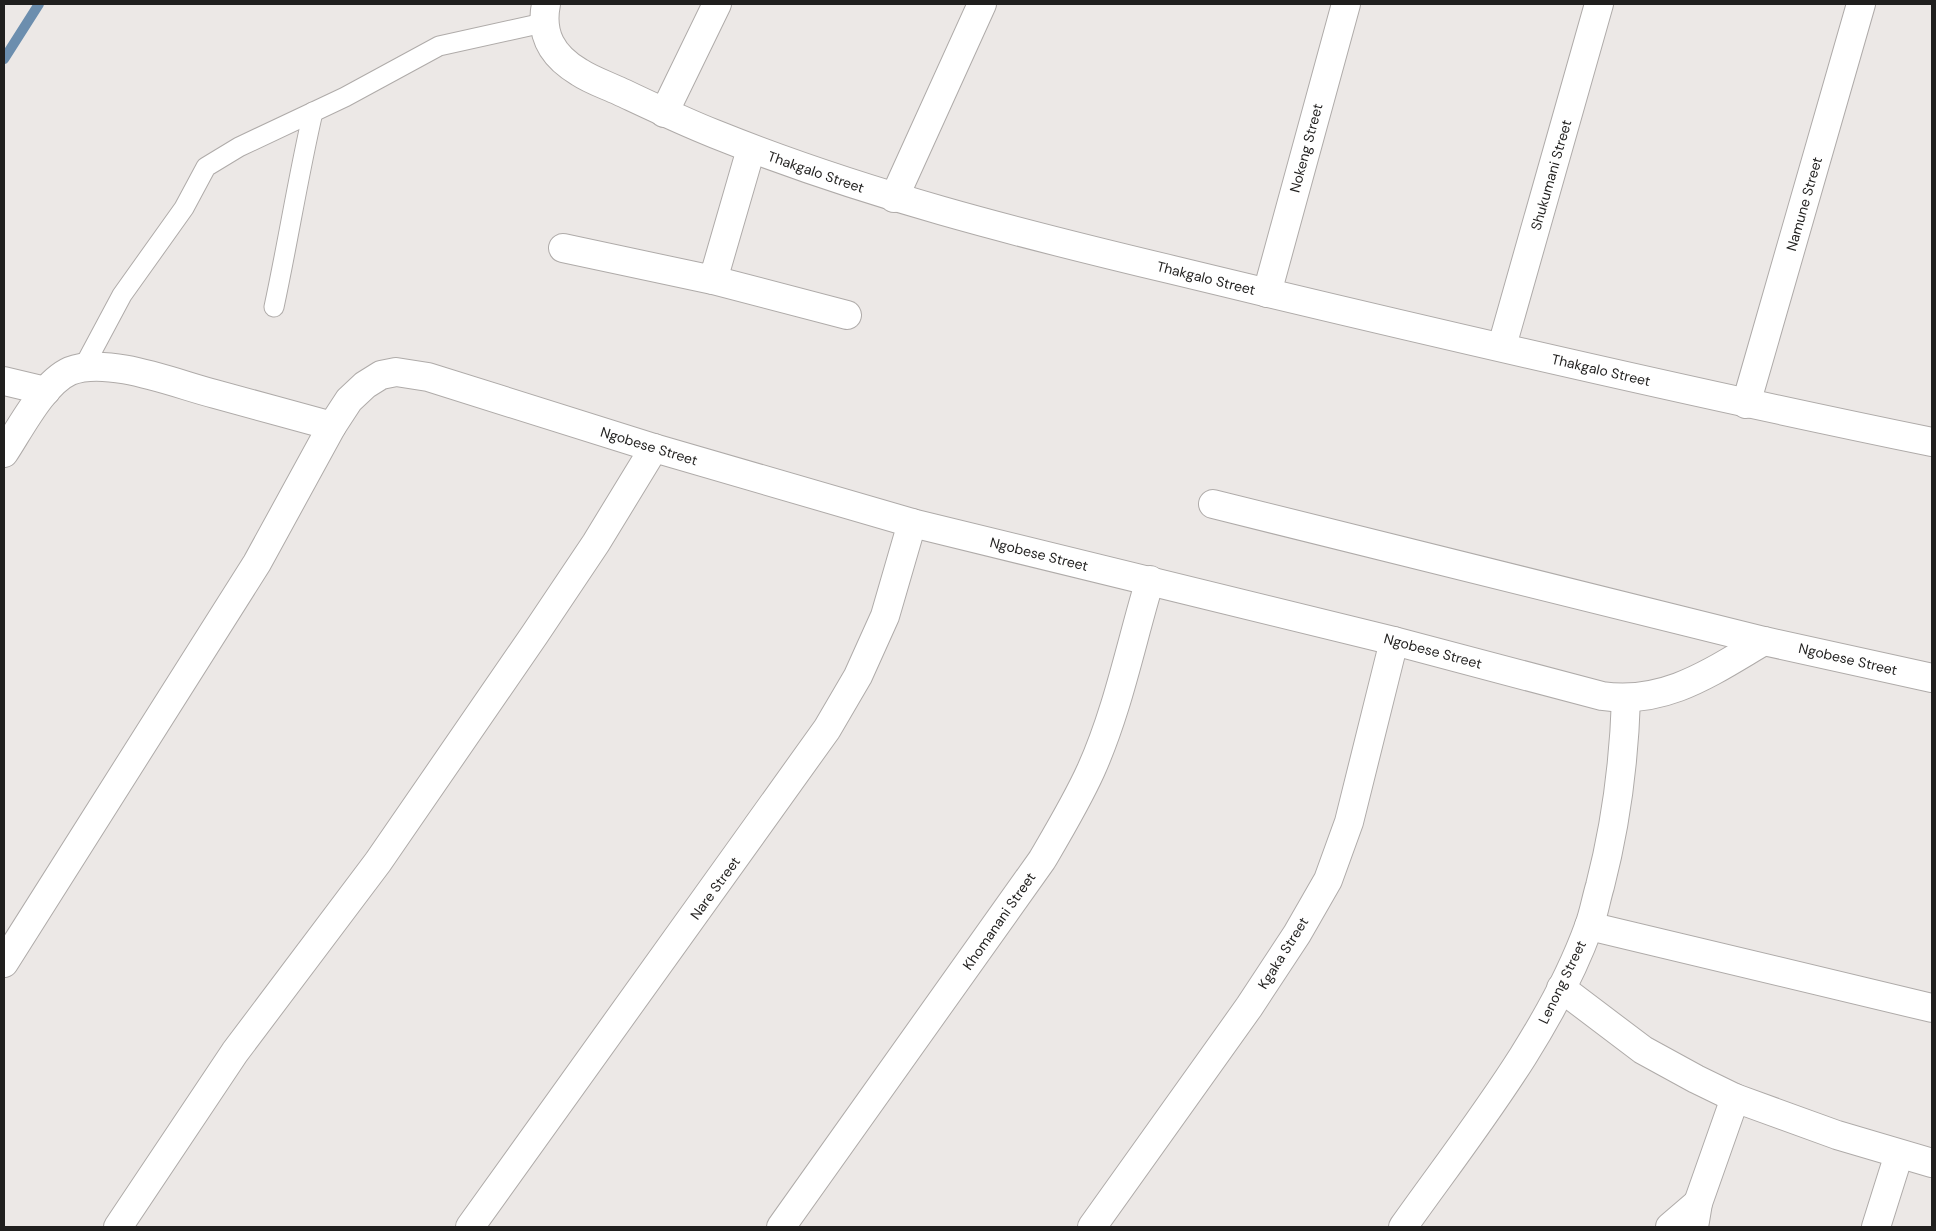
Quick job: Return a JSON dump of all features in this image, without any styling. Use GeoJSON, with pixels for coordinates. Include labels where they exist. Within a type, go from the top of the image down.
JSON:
{"type":"FeatureCollection","features":[{"type":"Feature","properties":{"kind":"street"},"geometry":{"type":"LineString","coordinates":[[664,113],[717,4]]}},
{"type":"Feature","properties":{"kind":"street"},"geometry":{"type":"LineString","coordinates":[[894,198],[982,4]]}},
{"type":"Feature","properties":{"kind":"street","name":"Nokeng Street"},"geometry":{"type":"LineString","coordinates":[[1267,293],[1346,4]]}},
{"type":"Feature","properties":{"kind":"street","name":"Shukumani Street"},"geometry":{"type":"LineString","coordinates":[[1502,346],[1599,4]]}},
{"type":"Feature","properties":{"kind":"street","name":"Namune Street"},"geometry":{"type":"LineString","coordinates":[[1746,404],[1861,4]]}},
{"type":"Feature","properties":{"kind":"street","name":"Thakgalo Street"},"geometry":{"type":"LineString","coordinates":[[545,14],[548,41],[577,71],[664,113],[786,164],[894,198],[993,227],[1267,293],[1746,404],[1932,442]]}},
{"type":"Feature","properties":{"kind":"street"},"geometry":{"type":"LineString","coordinates":[[713,280],[751,149]]}},
{"type":"Feature","properties":{"kind":"street"},"geometry":{"type":"LineString","coordinates":[[563,248],[713,280],[846,315]]}},
{"type":"Feature","properties":{"kind":"street"},"geometry":{"type":"LineString","coordinates":[[4,453],[46,391],[57,379],[70,371],[83,368],[97,367],[133,372],[332,426]]}},
{"type":"Feature","properties":{"kind":"street","name":"Ngobese Street"},"geometry":{"type":"LineString","coordinates":[[4,963],[257,563],[332,426],[349,400],[365,385],[381,375],[411,373],[654,448],[912,523],[1394,641],[1569,688],[1626,699],[1656,694],[1690,683],[1764,641]]}},
{"type":"Feature","properties":{"kind":"street"},"geometry":{"type":"LineString","coordinates":[[4,381],[46,391]]}},
{"type":"Feature","properties":{"kind":"street"},"geometry":{"type":"LineString","coordinates":[[118,1227],[235,1052],[378,862],[530,642],[596,542],[654,448]]}},
{"type":"Feature","properties":{"kind":"street","name":"Ngobese Street"},"geometry":{"type":"LineString","coordinates":[[1213,504],[1764,641],[1932,678]]}},
{"type":"Feature","properties":{"kind":"street","name":"Nare Street"},"geometry":{"type":"LineString","coordinates":[[470,1227],[827,729],[858,676],[885,616],[912,523]]}},
{"type":"Feature","properties":{"kind":"street","name":"Khomanani Street"},"geometry":{"type":"LineString","coordinates":[[781,1227],[1042,860],[1069,813],[1091,770],[1111,718],[1150,580]]}},
{"type":"Feature","properties":{"kind":"street","name":"Kgaka Street"},"geometry":{"type":"LineString","coordinates":[[1092,1227],[1249,1007],[1297,934],[1328,880],[1349,822],[1394,641]]}},
{"type":"Feature","properties":{"kind":"street","name":"Lenong Street"},"geometry":{"type":"LineString","coordinates":[[1403,1227],[1526,1051],[1561,988],[1589,926],[1613,836],[1625,742],[1626,699]]}},
{"type":"Feature","properties":{"kind":"street"},"geometry":{"type":"LineString","coordinates":[[1589,926],[1932,1008]]}},
{"type":"Feature","properties":{"kind":"street"},"geometry":{"type":"LineString","coordinates":[[1561,988],[1644,1050],[1735,1098],[1781,1116],[1932,1163]]}},
{"type":"Feature","properties":{"kind":"street"},"geometry":{"type":"LineString","coordinates":[[1670,1227],[1696,1215],[1735,1098]]}},
{"type":"Feature","properties":{"kind":"street"},"geometry":{"type":"LineString","coordinates":[[1876,1227],[1899,1154]]}},
{"type":"Feature","properties":{"kind":"lane"},"geometry":{"type":"LineString","coordinates":[[83,368],[122,295],[184,208],[206,167],[239,147],[344,97],[439,46],[545,14]]}},
{"type":"Feature","properties":{"kind":"lane"},"geometry":{"type":"LineString","coordinates":[[274,307],[290,234],[298,177],[313,112]]}},
{"type":"Feature","properties":{"kind":"waterway"},"geometry":{"type":"LineString","coordinates":[[4,59],[39,4]]}}]}
